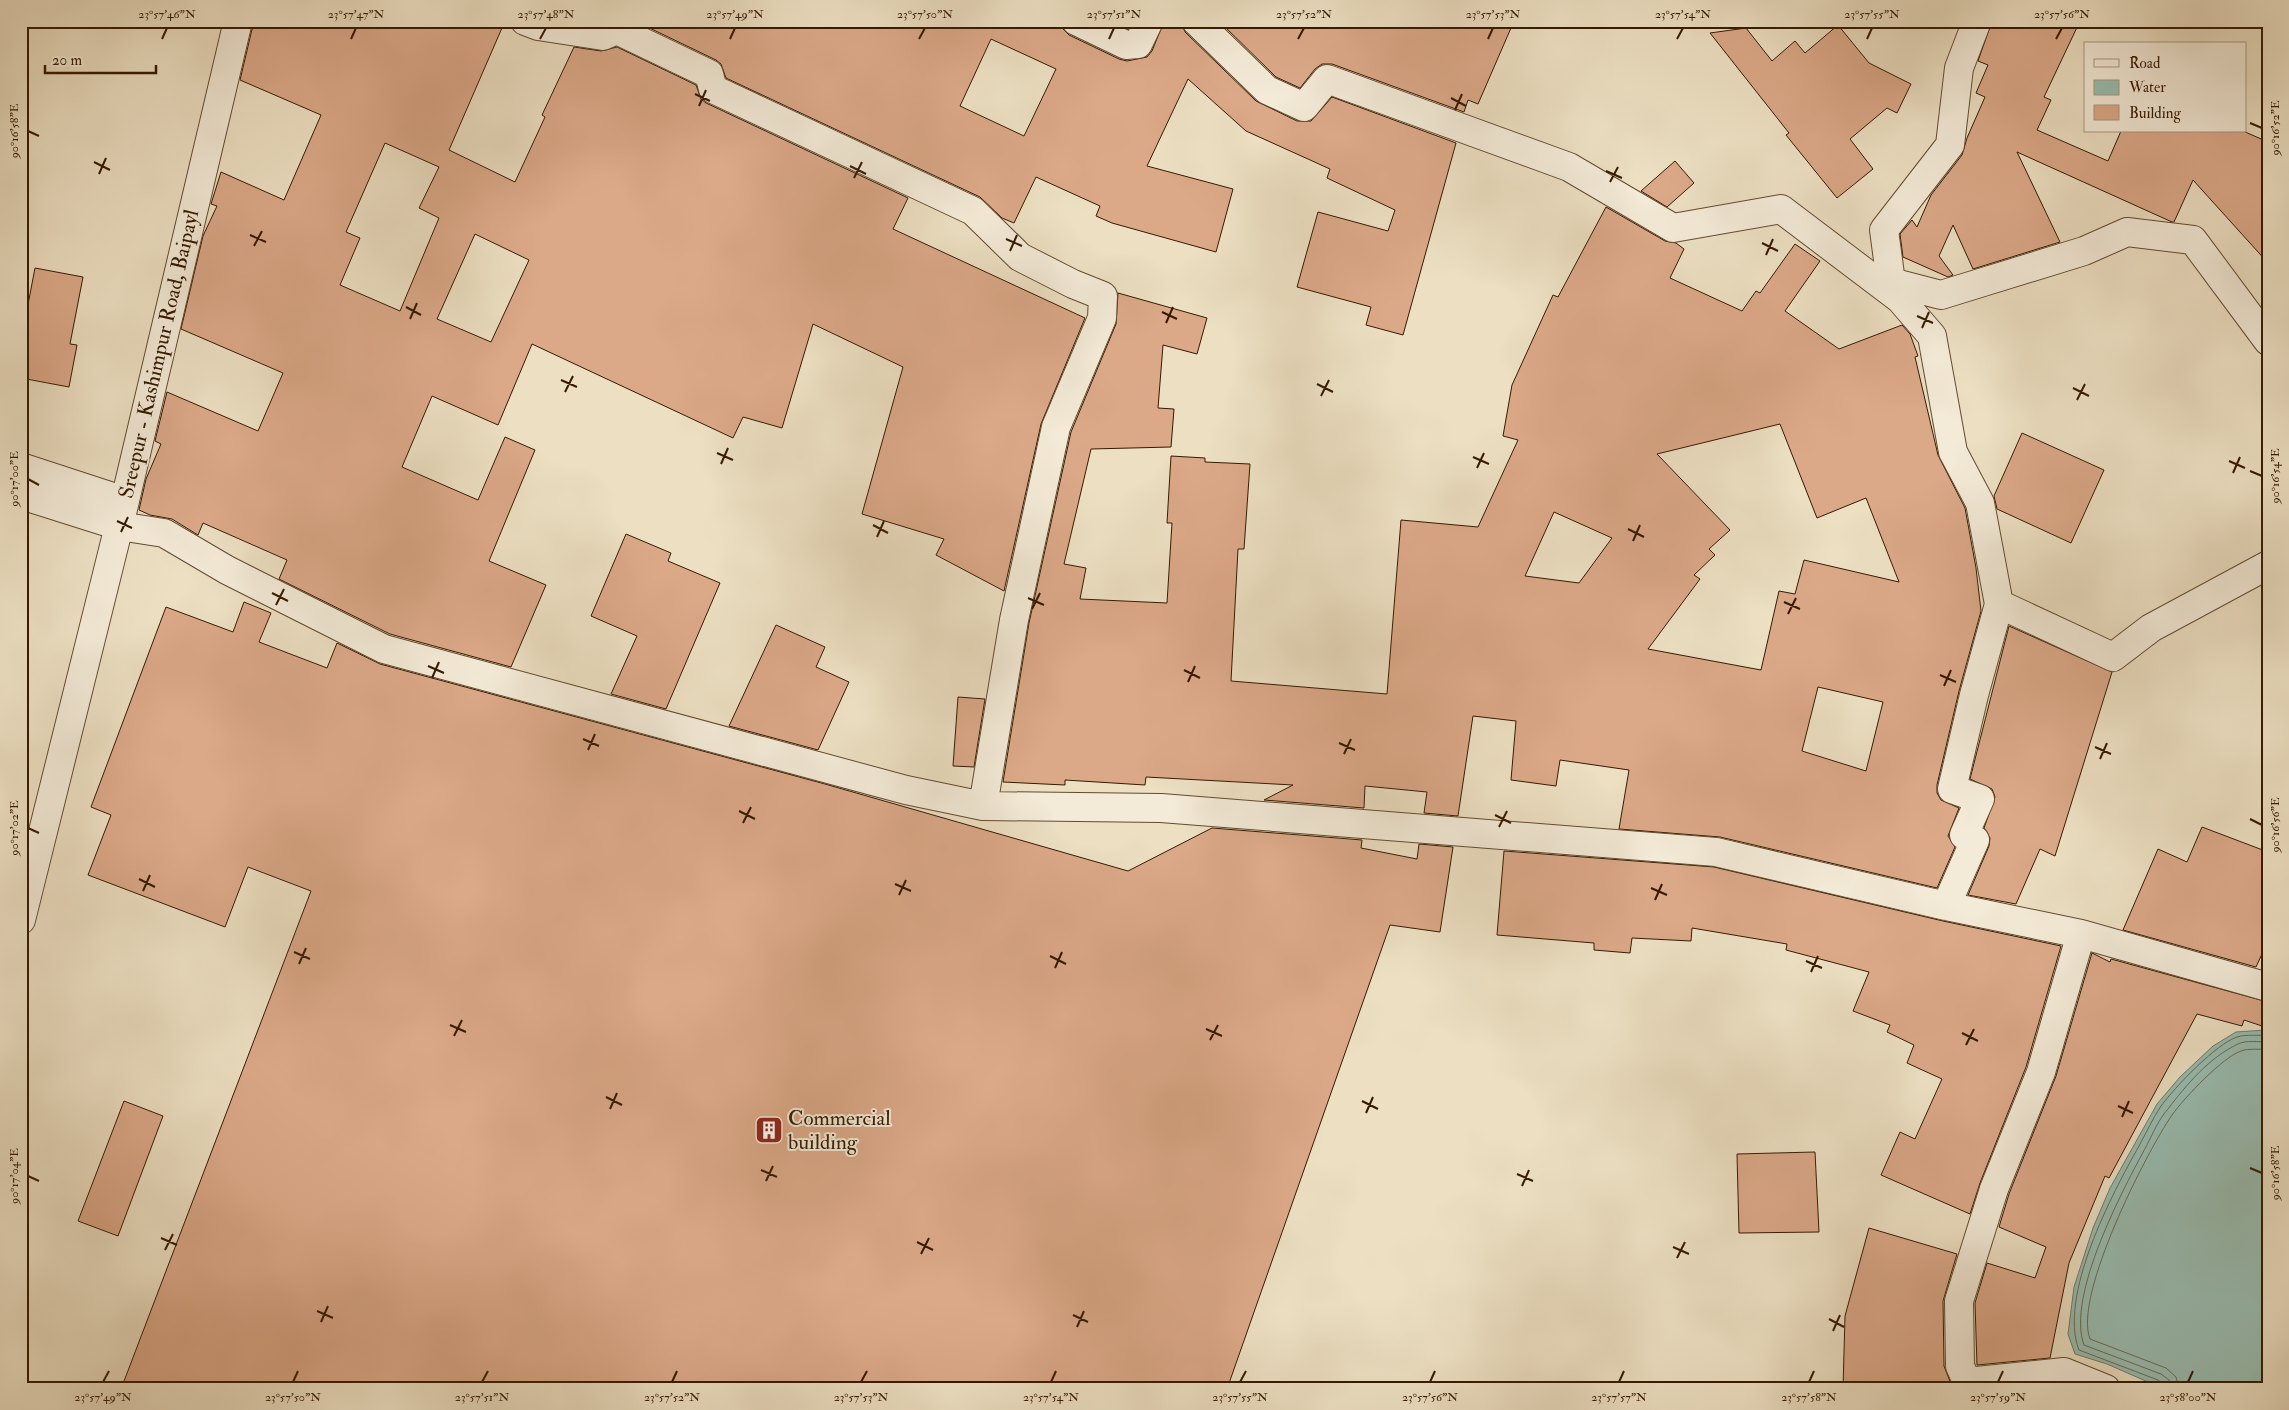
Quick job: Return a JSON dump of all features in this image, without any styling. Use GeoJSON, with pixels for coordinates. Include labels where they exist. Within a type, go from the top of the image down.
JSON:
{"type":"FeatureCollection","features":[{"type":"Feature","properties":{"kind":"street","name":"Sreepur - Kashimpur Road, Baipayl"},"geometry":{"type":"LineString","coordinates":[[21,920],[122,514],[238,21]]}},
{"type":"Feature","properties":{"kind":"street"},"geometry":{"type":"LineString","coordinates":[[525,21],[538,26],[603,36],[617,30],[709,74],[713,89],[973,210],[1020,258],[1073,284],[1103,296],[1102,318],[1056,427],[1014,620],[983,806]]}},
{"type":"Feature","properties":{"kind":"street"},"geometry":{"type":"LineString","coordinates":[[1076,21],[1126,45],[1138,44],[1149,21]]}},
{"type":"Feature","properties":{"kind":"street"},"geometry":{"type":"LineString","coordinates":[[1196,21],[1267,90],[1304,107],[1327,78],[1569,167],[1673,228],[1781,209],[1900,299],[1932,336],[1953,452],[1980,504],[1999,604],[1974,695],[1952,789],[1980,799],[1964,835],[1975,840],[1946,906]]}},
{"type":"Feature","properties":{"kind":"street"},"geometry":{"type":"LineString","coordinates":[[1977,21],[1959,68],[1950,144],[1884,230],[1891,282],[1941,295],[2084,251],[2127,232],[2193,240],[2268,340]]}},
{"type":"Feature","properties":{"kind":"street"},"geometry":{"type":"LineString","coordinates":[[21,467],[164,534],[227,570],[384,649],[906,790],[983,806],[1161,808],[1716,852],[1946,906],[2081,934],[2268,987]]}},
{"type":"Feature","properties":{"kind":"street"},"geometry":{"type":"LineString","coordinates":[[21,495],[122,514]]}},
{"type":"Feature","properties":{"kind":"street"},"geometry":{"type":"LineString","coordinates":[[1999,604],[2113,657],[2151,628],[2268,565]]}},
{"type":"Feature","properties":{"kind":"street"},"geometry":{"type":"LineString","coordinates":[[2081,934],[2041,1072],[1994,1189],[1959,1301],[1960,1366],[1968,1386],[2064,1372],[2106,1389]]}},
{"type":"Feature","properties":{"kind":"water"},"geometry":{"type":"Polygon","coordinates":[[[2266,1030],[2268,1389],[2164,1389],[2107,1364],[2075,1354],[2068,1334],[2074,1287],[2093,1228],[2110,1188],[2157,1104],[2180,1077],[2213,1046],[2236,1032],[2266,1030]]]}},
{"type":"Feature","properties":{"kind":"building"},"geometry":{"type":"Polygon","coordinates":[[[254,21],[505,21],[449,150],[515,182],[545,117],[542,115],[574,47],[601,51],[617,47],[696,85],[701,99],[706,103],[908,198],[893,229],[1085,318],[1041,424],[1004,591],[936,555],[944,539],[862,514],[903,367],[813,324],[782,428],[743,417],[733,438],[532,344],[498,425],[432,396],[402,467],[478,500],[505,437],[535,450],[489,561],[546,585],[511,667],[390,634],[279,579],[287,560],[203,523],[198,535],[172,519],[150,515],[139,510],[146,479],[161,444],[155,441],[167,392],[258,431],[283,373],[181,329],[203,236],[217,206],[211,204],[221,172],[284,200],[321,115],[240,80],[254,21]],[[385,143],[346,232],[360,238],[340,285],[400,311],[439,218],[419,208],[439,167],[385,143]],[[475,234],[437,319],[491,342],[529,260],[475,234]]]}},
{"type":"Feature","properties":{"kind":"building"},"geometry":{"type":"Polygon","coordinates":[[[635,21],[1061,21],[1063,29],[1069,35],[1127,61],[1147,57],[1152,51],[1164,21],[1181,21],[1185,32],[1256,101],[1297,121],[1311,121],[1332,97],[1456,143],[1403,335],[1366,325],[1371,307],[1297,287],[1318,212],[1388,231],[1395,210],[1327,178],[1330,169],[1246,131],[1188,79],[1147,166],[1233,189],[1216,252],[1112,223],[1096,216],[1100,206],[1036,177],[1014,223],[1002,218],[980,197],[726,78],[721,64],[635,21]],[[991,39],[960,106],[1024,136],[1056,69],[991,39]]]}},
{"type":"Feature","properties":{"kind":"building"},"geometry":{"type":"Polygon","coordinates":[[[1219,21],[1514,21],[1478,104],[1468,100],[1464,112],[1332,64],[1322,64],[1315,69],[1300,88],[1276,77],[1219,21]]]}},
{"type":"Feature","properties":{"kind":"building"},"geometry":{"type":"Polygon","coordinates":[[[1992,21],[2080,21],[2044,97],[2051,100],[2037,130],[2108,161],[2121,132],[2245,132],[2268,142],[2268,263],[2193,180],[2174,222],[2172,222],[2017,152],[2060,242],[1973,269],[1953,225],[1939,256],[1953,275],[1948,277],[1903,257],[1900,234],[1912,220],[1917,227],[1931,195],[1962,155],[1967,138],[1985,97],[1976,93],[1988,65],[1978,61],[1992,21]]]}},
{"type":"Feature","properties":{"kind":"building"},"geometry":{"type":"Polygon","coordinates":[[[1838,25],[1869,63],[1911,84],[1897,113],[1887,108],[1850,139],[1873,169],[1837,198],[1786,135],[1789,133],[1710,33],[1746,28],[1772,61],[1795,41],[1805,53],[1838,25]]]}},
{"type":"Feature","properties":{"kind":"building"},"geometry":{"type":"Polygon","coordinates":[[[1675,161],[1694,183],[1667,207],[1641,191],[1675,161]]]}},
{"type":"Feature","properties":{"kind":"building"},"geometry":{"type":"Polygon","coordinates":[[[1606,207],[1665,241],[1676,243],[1684,249],[1670,278],[1742,311],[1756,291],[1760,293],[1795,244],[1820,261],[1785,311],[1839,349],[1902,325],[1910,334],[1918,356],[1915,357],[1938,455],[1965,508],[1976,568],[1981,611],[1959,691],[1937,785],[1937,793],[1941,800],[1959,808],[1948,836],[1955,847],[1937,888],[1720,837],[1619,829],[1629,770],[1560,760],[1556,786],[1511,780],[1516,721],[1473,716],[1458,816],[1424,813],[1427,792],[1365,786],[1364,808],[1264,800],[1293,785],[1146,777],[1145,785],[1065,780],[1065,785],[1003,782],[1029,623],[1071,432],[1116,324],[1118,293],[1207,318],[1197,354],[1163,345],[1158,408],[1174,409],[1171,447],[1091,449],[1064,564],[1086,568],[1080,599],[1167,603],[1172,523],[1167,523],[1171,456],[1205,458],[1205,462],[1250,464],[1244,549],[1238,549],[1231,681],[1387,694],[1401,520],[1478,527],[1518,440],[1503,436],[1512,385],[1553,295],[1558,297],[1606,207]],[[1780,424],[1657,454],[1730,530],[1709,549],[1715,555],[1694,575],[1700,579],[1648,649],[1761,670],[1779,591],[1795,594],[1804,560],[1899,582],[1866,498],[1817,518],[1780,424]],[[1554,512],[1525,576],[1579,583],[1612,538],[1554,512]],[[1818,687],[1802,751],[1866,771],[1883,702],[1818,687]]]}},
{"type":"Feature","properties":{"kind":"building"},"geometry":{"type":"Polygon","coordinates":[[[35,268],[83,277],[70,344],[77,345],[69,387],[21,378],[21,341],[35,268]]]}},
{"type":"Feature","properties":{"kind":"building"},"geometry":{"type":"Polygon","coordinates":[[[2022,433],[2104,470],[2071,543],[1997,509],[1994,496],[2022,433]]]}},
{"type":"Feature","properties":{"kind":"building"},"geometry":{"type":"Polygon","coordinates":[[[626,534],[671,553],[668,561],[720,583],[666,709],[611,694],[637,636],[591,616],[626,534]]]}},
{"type":"Feature","properties":{"kind":"building","name":"Commercial building"},"geometry":{"type":"Polygon","coordinates":[[[244,602],[271,613],[259,642],[327,668],[337,643],[380,664],[825,784],[1128,871],[1212,828],[1362,840],[1361,848],[1417,859],[1419,844],[1453,847],[1440,932],[1390,925],[1227,1389],[121,1389],[311,891],[248,867],[225,927],[88,875],[111,815],[91,807],[166,607],[233,632],[244,602]]]}},
{"type":"Feature","properties":{"kind":"building"},"geometry":{"type":"Polygon","coordinates":[[[776,625],[825,647],[816,667],[849,682],[818,750],[729,726],[776,625]]]}},
{"type":"Feature","properties":{"kind":"building"},"geometry":{"type":"Polygon","coordinates":[[[2009,626],[2112,672],[2055,856],[2040,849],[2016,904],[1968,895],[1989,846],[1990,838],[1984,828],[1995,797],[1992,789],[1970,779],[2009,626]]]}},
{"type":"Feature","properties":{"kind":"building"},"geometry":{"type":"Polygon","coordinates":[[[958,697],[985,699],[974,767],[953,766],[958,697]]]}},
{"type":"Feature","properties":{"kind":"building"},"geometry":{"type":"Polygon","coordinates":[[[2202,827],[2268,852],[2268,941],[2256,967],[2123,930],[2158,849],[2187,862],[2202,827]]]}},
{"type":"Feature","properties":{"kind":"building"},"geometry":{"type":"Polygon","coordinates":[[[1504,851],[1714,867],[1943,921],[2061,946],[2026,1067],[1980,1183],[1970,1214],[1881,1175],[1900,1132],[1915,1139],[1942,1079],[1907,1063],[1914,1045],[1887,1032],[1890,1025],[1853,1011],[1869,972],[1786,950],[1787,944],[1692,928],[1691,941],[1632,938],[1630,953],[1594,950],[1594,943],[1497,935],[1504,851]]]}},
{"type":"Feature","properties":{"kind":"building"},"geometry":{"type":"Polygon","coordinates":[[[2092,953],[2110,962],[2111,959],[2268,1002],[2268,1028],[2244,1020],[2242,1026],[2197,1014],[2109,1178],[2105,1176],[2069,1263],[2050,1358],[1977,1365],[1975,1303],[1987,1263],[2035,1278],[2046,1247],[1999,1227],[2009,1194],[2056,1076],[2092,953]]]}},
{"type":"Feature","properties":{"kind":"building"},"geometry":{"type":"Polygon","coordinates":[[[124,1101],[163,1116],[118,1236],[78,1221],[124,1101]]]}},
{"type":"Feature","properties":{"kind":"building"},"geometry":{"type":"Polygon","coordinates":[[[1815,1152],[1819,1232],[1739,1233],[1737,1154],[1815,1152]]]}},
{"type":"Feature","properties":{"kind":"building"},"geometry":{"type":"Polygon","coordinates":[[[1869,1228],[1957,1254],[1943,1301],[1944,1366],[1953,1389],[1843,1389],[1845,1316],[1869,1228]]]}},
{"type":"Feature","properties":{"kind":"place","name":"Commercial building"},"geometry":{"type":"Point","coordinates":[769,1130]}}]}
